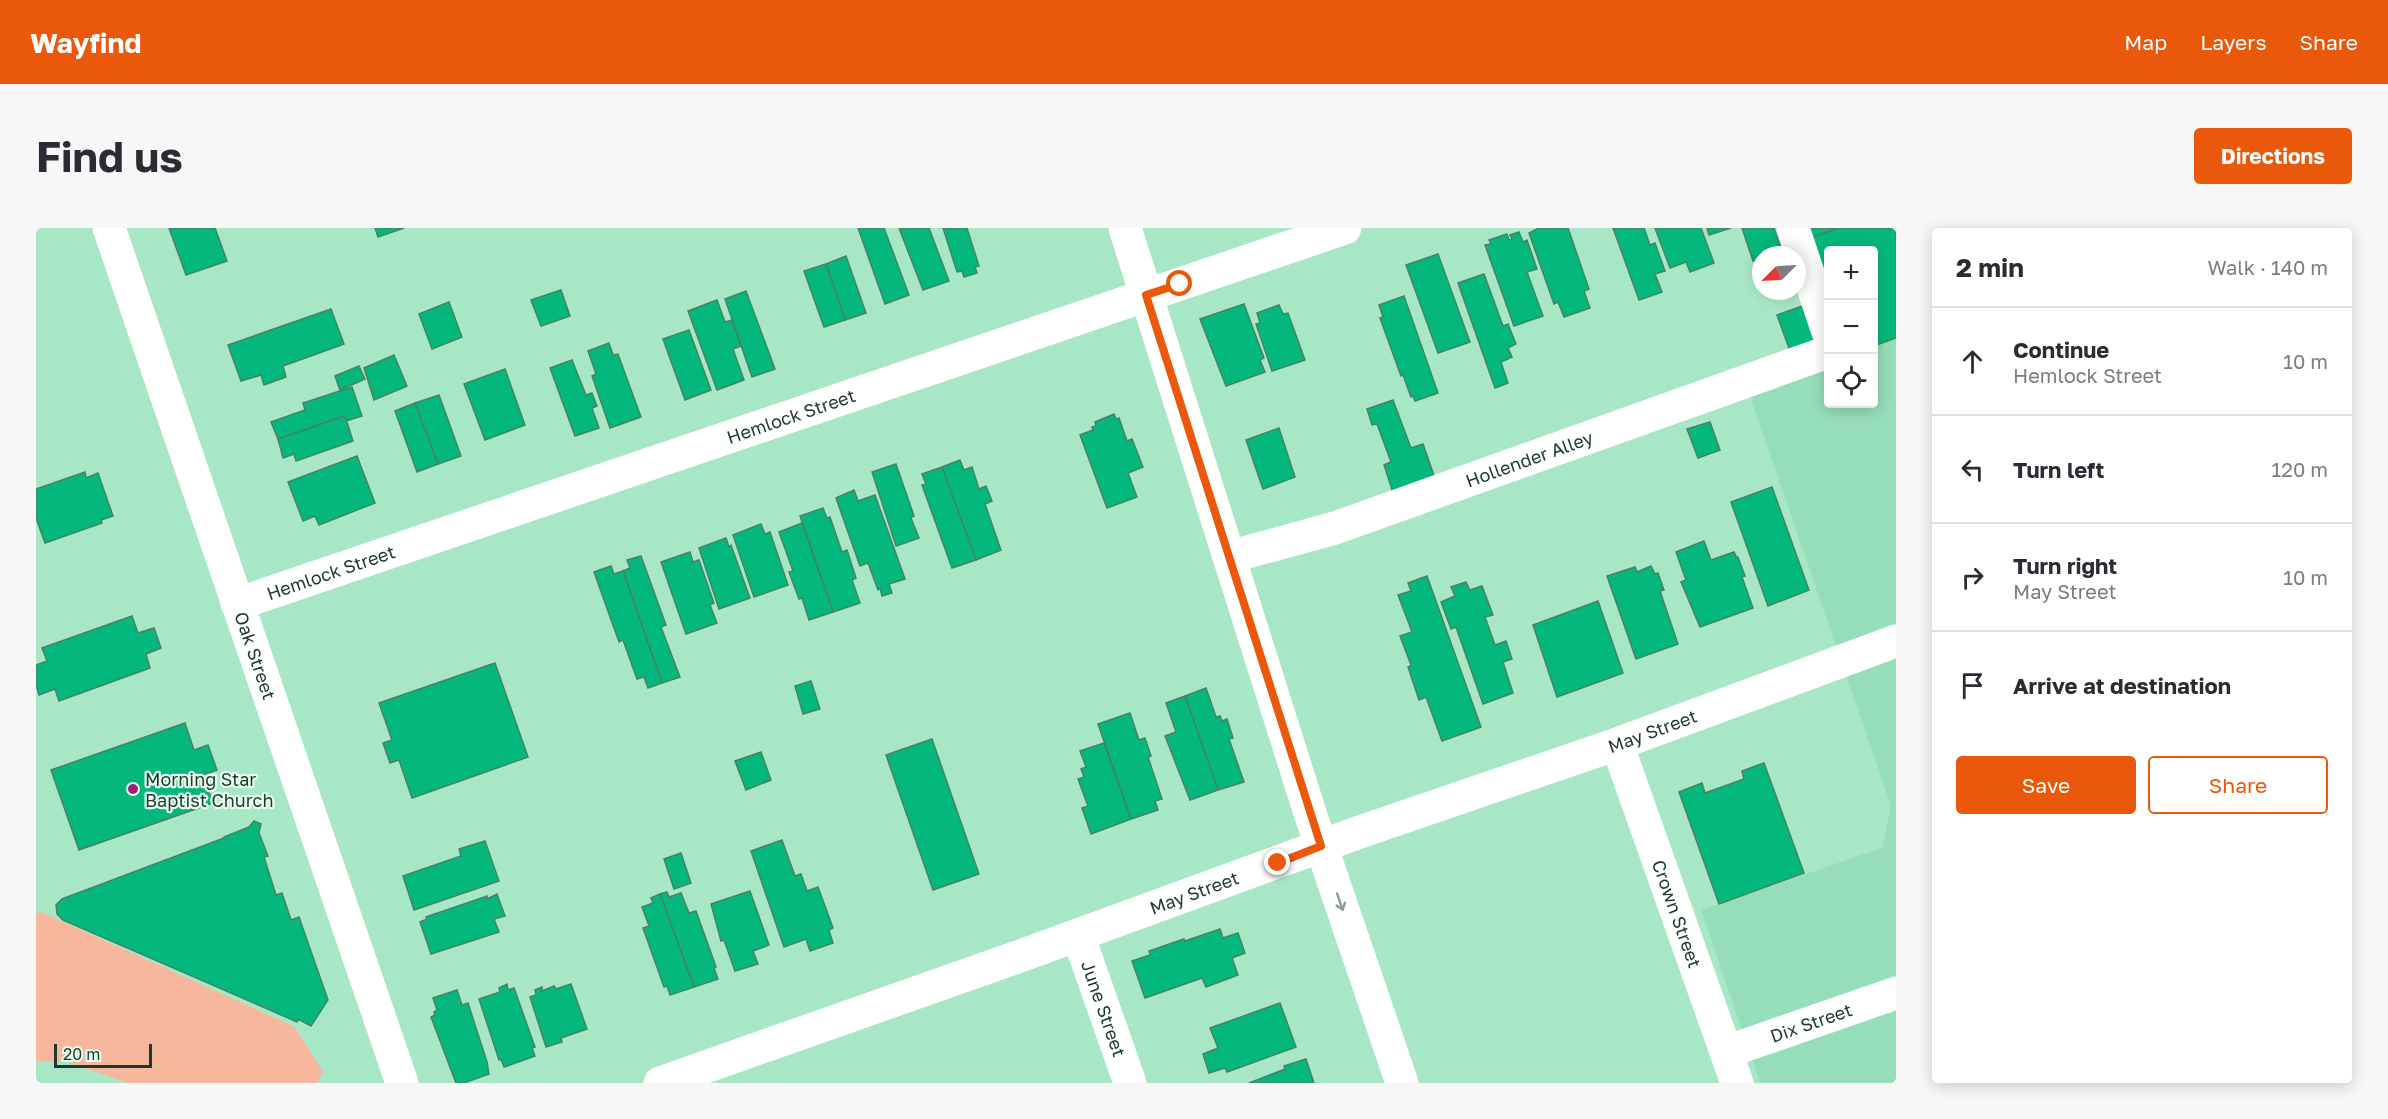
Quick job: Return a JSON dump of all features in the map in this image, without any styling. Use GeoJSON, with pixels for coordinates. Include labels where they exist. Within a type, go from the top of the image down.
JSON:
{"type":"FeatureCollection","features":[{"type":"Feature","properties":{"kind":"street","name":"Oak Street"},"geometry":{"type":"LineString","coordinates":[[109,228],[402,1083]]}},
{"type":"Feature","properties":{"kind":"street"},"geometry":{"type":"LineString","coordinates":[[1125,228],[1321,846],[1402,1083]]}},
{"type":"Feature","properties":{"kind":"street","name":"Hemlock Street"},"geometry":{"type":"LineString","coordinates":[[237,604],[1345,228]]}},
{"type":"Feature","properties":{"kind":"street"},"geometry":{"type":"LineString","coordinates":[[1793,228],[1824,320]]}},
{"type":"Feature","properties":{"kind":"street","name":"Hollender Alley"},"geometry":{"type":"LineString","coordinates":[[1229,557],[1335,528],[1824,353]]}},
{"type":"Feature","properties":{"kind":"street","name":"May Street"},"geometry":{"type":"LineString","coordinates":[[660,1083],[1321,846],[1617,744],[1896,641]]}},
{"type":"Feature","properties":{"kind":"street","name":"Crown Street"},"geometry":{"type":"LineString","coordinates":[[1617,744],[1737,1083]]}},
{"type":"Feature","properties":{"kind":"street","name":"June Street"},"geometry":{"type":"LineString","coordinates":[[1078,935],[1130,1083]]}},
{"type":"Feature","properties":{"kind":"street","name":"Dix Street"},"geometry":{"type":"LineString","coordinates":[[1726,1052],[1896,993]]}},
{"type":"Feature","properties":{"kind":"shaded area"},"geometry":{"type":"Polygon","coordinates":[[[1805,228],[1896,228],[1896,1083],[1760,1083],[1701,910],[1882,848],[1891,806],[1750,396],[1824,369],[1824,408],[1878,408],[1878,246],[1824,246],[1824,283],[1805,228]]]}},
{"type":"Feature","properties":{"kind":"shaded area"},"geometry":{"type":"Polygon","coordinates":[[[41,912],[295,1027],[323,1072],[317,1083],[128,1083],[67,1062],[36,1061],[36,913],[41,912]]]}},
{"type":"Feature","properties":{"kind":"building"},"geometry":{"type":"Polygon","coordinates":[[[169,228],[215,228],[227,261],[186,275],[169,228]]]}},
{"type":"Feature","properties":{"kind":"building"},"geometry":{"type":"Polygon","coordinates":[[[375,228],[404,228],[378,237],[375,228]]]}},
{"type":"Feature","properties":{"kind":"building"},"geometry":{"type":"Polygon","coordinates":[[[858,228],[884,228],[909,295],[885,304],[858,228]]]}},
{"type":"Feature","properties":{"kind":"building"},"geometry":{"type":"Polygon","coordinates":[[[899,228],[929,228],[949,281],[923,290],[899,228]]]}},
{"type":"Feature","properties":{"kind":"building"},"geometry":{"type":"Polygon","coordinates":[[[943,228],[967,228],[979,266],[975,267],[977,273],[964,277],[962,271],[957,272],[943,228]]]}},
{"type":"Feature","properties":{"kind":"building"},"geometry":{"type":"Polygon","coordinates":[[[1539,228],[1568,228],[1589,289],[1584,291],[1590,308],[1564,317],[1558,302],[1554,304],[1529,233],[1539,228]]]}},
{"type":"Feature","properties":{"kind":"building"},"geometry":{"type":"Polygon","coordinates":[[[1613,228],[1644,228],[1650,245],[1655,243],[1665,271],[1655,274],[1662,292],[1639,300],[1613,228]]]}},
{"type":"Feature","properties":{"kind":"building"},"geometry":{"type":"Polygon","coordinates":[[[1655,228],[1701,228],[1714,263],[1690,272],[1686,262],[1670,268],[1655,228]]]}},
{"type":"Feature","properties":{"kind":"building"},"geometry":{"type":"Polygon","coordinates":[[[1707,228],[1731,228],[1709,235],[1707,228]]]}},
{"type":"Feature","properties":{"kind":"building"},"geometry":{"type":"Polygon","coordinates":[[[1742,228],[1774,228],[1780,246],[1752,246],[1752,258],[1742,228]]]}},
{"type":"Feature","properties":{"kind":"building"},"geometry":{"type":"Polygon","coordinates":[[[1809,228],[1839,228],[1812,237],[1809,228]]]}},
{"type":"Feature","properties":{"kind":"building"},"geometry":{"type":"Polygon","coordinates":[[[1839,228],[1896,228],[1896,338],[1878,345],[1878,246],[1824,246],[1824,274],[1812,237],[1839,228]]]}},
{"type":"Feature","properties":{"kind":"building"},"geometry":{"type":"Polygon","coordinates":[[[1519,232],[1523,242],[1527,240],[1537,269],[1527,272],[1543,316],[1514,326],[1485,245],[1491,244],[1489,240],[1507,234],[1509,240],[1512,239],[1510,235],[1519,232]]]}},
{"type":"Feature","properties":{"kind":"building"},"geometry":{"type":"Polygon","coordinates":[[[1438,254],[1470,342],[1438,353],[1406,265],[1438,254]]]}},
{"type":"Feature","properties":{"kind":"building"},"geometry":{"type":"Polygon","coordinates":[[[846,256],[866,313],[845,320],[826,264],[846,256]]]}},
{"type":"Feature","properties":{"kind":"building"},"geometry":{"type":"Polygon","coordinates":[[[826,264],[845,320],[824,327],[804,271],[826,264]]]}},
{"type":"Feature","properties":{"kind":"building"},"geometry":{"type":"Polygon","coordinates":[[[1484,274],[1503,326],[1508,324],[1516,344],[1508,348],[1512,357],[1501,362],[1508,383],[1495,388],[1458,283],[1484,274]]]}},
{"type":"Feature","properties":{"kind":"building"},"geometry":{"type":"Polygon","coordinates":[[[561,290],[570,316],[541,326],[531,300],[561,290]]]}},
{"type":"Feature","properties":{"kind":"building"},"geometry":{"type":"Polygon","coordinates":[[[746,291],[775,369],[752,377],[725,299],[746,291]]]}},
{"type":"Feature","properties":{"kind":"building"},"geometry":{"type":"Polygon","coordinates":[[[1404,296],[1438,393],[1415,401],[1413,396],[1411,397],[1403,375],[1401,376],[1380,318],[1383,317],[1379,305],[1404,296]]]}},
{"type":"Feature","properties":{"kind":"building"},"geometry":{"type":"Polygon","coordinates":[[[717,300],[725,322],[732,320],[741,346],[733,349],[744,380],[717,390],[688,311],[717,300]]]}},
{"type":"Feature","properties":{"kind":"building"},"geometry":{"type":"Polygon","coordinates":[[[449,302],[462,337],[432,349],[419,314],[449,302]]]}},
{"type":"Feature","properties":{"kind":"building"},"geometry":{"type":"Polygon","coordinates":[[[1244,304],[1264,358],[1260,360],[1265,372],[1226,386],[1200,319],[1244,304]]]}},
{"type":"Feature","properties":{"kind":"building"},"geometry":{"type":"Polygon","coordinates":[[[1808,304],[1824,350],[1794,362],[1777,315],[1808,304]]]}},
{"type":"Feature","properties":{"kind":"building"},"geometry":{"type":"Polygon","coordinates":[[[1279,305],[1283,314],[1288,313],[1305,360],[1272,371],[1256,324],[1260,323],[1257,313],[1279,305]]]}},
{"type":"Feature","properties":{"kind":"building"},"geometry":{"type":"Polygon","coordinates":[[[331,309],[344,344],[283,366],[286,377],[264,385],[261,375],[241,381],[228,345],[331,309]]]}},
{"type":"Feature","properties":{"kind":"building"},"geometry":{"type":"Polygon","coordinates":[[[689,330],[711,390],[685,400],[663,339],[689,330]]]}},
{"type":"Feature","properties":{"kind":"building"},"geometry":{"type":"Polygon","coordinates":[[[609,343],[613,355],[618,354],[641,417],[610,428],[592,376],[596,374],[588,351],[609,343]]]}},
{"type":"Feature","properties":{"kind":"building"},"geometry":{"type":"Polygon","coordinates":[[[394,355],[407,386],[374,400],[364,368],[394,355]]]}},
{"type":"Feature","properties":{"kind":"building"},"geometry":{"type":"Polygon","coordinates":[[[572,360],[586,395],[592,393],[597,406],[592,408],[599,428],[575,436],[550,368],[572,360]]]}},
{"type":"Feature","properties":{"kind":"building"},"geometry":{"type":"Polygon","coordinates":[[[359,366],[365,379],[340,390],[335,376],[359,366]]]}},
{"type":"Feature","properties":{"kind":"building"},"geometry":{"type":"Polygon","coordinates":[[[505,369],[525,425],[485,440],[464,384],[505,369]]]}},
{"type":"Feature","properties":{"kind":"building"},"geometry":{"type":"Polygon","coordinates":[[[352,387],[362,416],[346,421],[345,416],[278,439],[271,422],[305,410],[303,403],[352,387]]]}},
{"type":"Feature","properties":{"kind":"building"},"geometry":{"type":"Polygon","coordinates":[[[439,395],[461,456],[438,464],[415,403],[439,395]]]}},
{"type":"Feature","properties":{"kind":"building"},"geometry":{"type":"Polygon","coordinates":[[[1393,400],[1411,448],[1423,444],[1438,487],[1396,502],[1384,465],[1391,462],[1377,424],[1372,425],[1367,409],[1393,400]]]}},
{"type":"Feature","properties":{"kind":"building"},"geometry":{"type":"Polygon","coordinates":[[[415,403],[438,464],[417,472],[395,411],[415,403]]]}},
{"type":"Feature","properties":{"kind":"building"},"geometry":{"type":"Polygon","coordinates":[[[1114,414],[1116,419],[1119,418],[1127,441],[1132,439],[1143,467],[1128,473],[1137,497],[1107,508],[1080,435],[1093,430],[1092,427],[1096,426],[1095,422],[1114,414]]]}},
{"type":"Feature","properties":{"kind":"building"},"geometry":{"type":"Polygon","coordinates":[[[345,416],[353,441],[296,461],[294,454],[283,458],[278,439],[345,416]]]}},
{"type":"Feature","properties":{"kind":"building"},"geometry":{"type":"Polygon","coordinates":[[[1710,422],[1720,450],[1698,458],[1687,429],[1710,422]]]}},
{"type":"Feature","properties":{"kind":"building"},"geometry":{"type":"Polygon","coordinates":[[[1279,428],[1295,477],[1263,489],[1246,440],[1279,428]]]}},
{"type":"Feature","properties":{"kind":"building"},"geometry":{"type":"Polygon","coordinates":[[[357,456],[375,503],[319,525],[315,516],[303,521],[288,482],[357,456]]]}},
{"type":"Feature","properties":{"kind":"building"},"geometry":{"type":"Polygon","coordinates":[[[960,460],[964,470],[972,467],[979,489],[986,486],[992,501],[985,504],[1001,550],[976,560],[942,467],[960,460]]]}},
{"type":"Feature","properties":{"kind":"building"},"geometry":{"type":"Polygon","coordinates":[[[896,464],[919,538],[896,546],[872,472],[896,464]]]}},
{"type":"Feature","properties":{"kind":"building"},"geometry":{"type":"Polygon","coordinates":[[[942,467],[976,560],[952,568],[922,485],[926,484],[922,474],[942,467]]]}},
{"type":"Feature","properties":{"kind":"building"},"geometry":{"type":"Polygon","coordinates":[[[85,472],[86,478],[98,473],[113,516],[101,520],[102,523],[45,543],[36,518],[36,489],[85,472]]]}},
{"type":"Feature","properties":{"kind":"building"},"geometry":{"type":"Polygon","coordinates":[[[1772,487],[1809,590],[1768,606],[1731,502],[1772,487]]]}},
{"type":"Feature","properties":{"kind":"building"},"geometry":{"type":"Polygon","coordinates":[[[854,490],[858,501],[875,495],[905,579],[889,584],[892,593],[882,596],[868,563],[860,566],[836,498],[854,490]]]}},
{"type":"Feature","properties":{"kind":"building"},"geometry":{"type":"Polygon","coordinates":[[[823,508],[827,518],[830,517],[842,552],[847,550],[856,578],[852,580],[860,603],[833,612],[800,516],[823,508]]]}},
{"type":"Feature","properties":{"kind":"building"},"geometry":{"type":"Polygon","coordinates":[[[802,523],[833,612],[809,620],[802,598],[799,599],[789,572],[793,571],[779,532],[802,523]]]}},
{"type":"Feature","properties":{"kind":"building"},"geometry":{"type":"Polygon","coordinates":[[[761,524],[765,534],[770,532],[788,585],[754,597],[733,535],[761,524]]]}},
{"type":"Feature","properties":{"kind":"building"},"geometry":{"type":"Polygon","coordinates":[[[726,538],[729,547],[731,545],[750,598],[719,609],[699,548],[726,538]]]}},
{"type":"Feature","properties":{"kind":"building"},"geometry":{"type":"Polygon","coordinates":[[[1704,541],[1711,560],[1734,552],[1738,557],[1745,576],[1742,577],[1753,608],[1700,627],[1681,582],[1686,580],[1676,552],[1704,541]]]}},
{"type":"Feature","properties":{"kind":"building"},"geometry":{"type":"Polygon","coordinates":[[[690,552],[693,562],[699,560],[714,603],[710,605],[717,623],[686,634],[661,562],[690,552]]]}},
{"type":"Feature","properties":{"kind":"building"},"geometry":{"type":"Polygon","coordinates":[[[641,556],[666,625],[661,627],[680,677],[662,683],[623,571],[630,568],[627,560],[641,556]]]}},
{"type":"Feature","properties":{"kind":"building"},"geometry":{"type":"Polygon","coordinates":[[[611,566],[614,574],[623,571],[662,683],[648,688],[644,677],[637,679],[623,640],[619,642],[594,572],[611,566]]]}},
{"type":"Feature","properties":{"kind":"building"},"geometry":{"type":"Polygon","coordinates":[[[1651,566],[1655,574],[1658,573],[1664,590],[1660,591],[1678,644],[1636,659],[1607,576],[1635,567],[1637,572],[1651,566]]]}},
{"type":"Feature","properties":{"kind":"building"},"geometry":{"type":"Polygon","coordinates":[[[1427,576],[1481,727],[1442,741],[1426,697],[1419,700],[1408,667],[1411,665],[1400,636],[1412,632],[1398,595],[1411,591],[1408,583],[1427,576]]]}},
{"type":"Feature","properties":{"kind":"building"},"geometry":{"type":"Polygon","coordinates":[[[1466,582],[1470,590],[1482,586],[1493,615],[1485,617],[1495,645],[1506,641],[1512,659],[1503,662],[1513,693],[1483,704],[1456,627],[1451,629],[1441,602],[1455,596],[1451,587],[1466,582]]]}},
{"type":"Feature","properties":{"kind":"building"},"geometry":{"type":"Polygon","coordinates":[[[1598,601],[1623,673],[1557,697],[1533,625],[1598,601]]]}},
{"type":"Feature","properties":{"kind":"building"},"geometry":{"type":"Polygon","coordinates":[[[132,616],[138,633],[154,628],[161,648],[146,654],[150,668],[59,701],[55,689],[39,695],[36,685],[36,665],[47,661],[42,648],[132,616]]]}},
{"type":"Feature","properties":{"kind":"building"},"geometry":{"type":"Polygon","coordinates":[[[495,663],[528,757],[412,798],[399,760],[390,763],[383,743],[392,740],[379,703],[495,663]]]}},
{"type":"Feature","properties":{"kind":"building"},"geometry":{"type":"Polygon","coordinates":[[[811,681],[820,709],[803,714],[795,686],[811,681]]]}},
{"type":"Feature","properties":{"kind":"building"},"geometry":{"type":"Polygon","coordinates":[[[1206,688],[1216,717],[1220,716],[1222,721],[1227,719],[1233,738],[1229,739],[1244,782],[1218,790],[1185,696],[1206,688]]]}},
{"type":"Feature","properties":{"kind":"building"},"geometry":{"type":"Polygon","coordinates":[[[1185,696],[1218,790],[1190,800],[1165,736],[1176,732],[1166,703],[1185,696]]]}},
{"type":"Feature","properties":{"kind":"building"},"geometry":{"type":"Polygon","coordinates":[[[1130,713],[1139,740],[1145,738],[1151,756],[1148,757],[1162,799],[1155,801],[1158,810],[1131,819],[1098,724],[1130,713]]]}},
{"type":"Feature","properties":{"kind":"building","name":"Morning Star Baptist Church"},"geometry":{"type":"Polygon","coordinates":[[[185,723],[194,750],[208,745],[217,770],[203,775],[213,803],[79,850],[51,770],[185,723]]]}},
{"type":"Feature","properties":{"kind":"building"},"geometry":{"type":"Polygon","coordinates":[[[932,739],[979,874],[933,890],[886,755],[932,739]]]}},
{"type":"Feature","properties":{"kind":"building"},"geometry":{"type":"Polygon","coordinates":[[[1104,743],[1131,819],[1091,834],[1082,808],[1088,806],[1078,779],[1084,777],[1081,769],[1086,767],[1080,751],[1104,743]]]}},
{"type":"Feature","properties":{"kind":"building"},"geometry":{"type":"Polygon","coordinates":[[[761,752],[771,780],[746,790],[735,761],[761,752]]]}},
{"type":"Feature","properties":{"kind":"building"},"geometry":{"type":"Polygon","coordinates":[[[1764,763],[1804,873],[1719,904],[1679,792],[1702,783],[1705,793],[1744,779],[1742,771],[1764,763]]]}},
{"type":"Feature","properties":{"kind":"building"},"geometry":{"type":"Polygon","coordinates":[[[254,821],[261,824],[259,833],[268,856],[264,857],[276,895],[282,893],[291,920],[299,917],[328,1000],[311,1026],[298,1019],[297,1022],[63,920],[57,914],[56,905],[62,899],[224,838],[249,827],[254,821]]]}},
{"type":"Feature","properties":{"kind":"building"},"geometry":{"type":"Polygon","coordinates":[[[782,840],[795,876],[801,874],[807,891],[818,887],[833,928],[829,930],[833,943],[810,951],[806,939],[784,947],[751,851],[782,840]]]}},
{"type":"Feature","properties":{"kind":"building"},"geometry":{"type":"Polygon","coordinates":[[[485,841],[499,881],[414,910],[403,876],[461,856],[459,849],[485,841]]]}},
{"type":"Feature","properties":{"kind":"building"},"geometry":{"type":"Polygon","coordinates":[[[681,853],[691,883],[674,889],[664,859],[681,853]]]}},
{"type":"Feature","properties":{"kind":"building"},"geometry":{"type":"Polygon","coordinates":[[[750,891],[769,945],[753,951],[758,964],[735,971],[724,940],[721,941],[711,904],[750,891]]]}},
{"type":"Feature","properties":{"kind":"building"},"geometry":{"type":"Polygon","coordinates":[[[667,892],[669,897],[681,893],[689,913],[696,911],[718,979],[694,987],[660,894],[667,892]]]}},
{"type":"Feature","properties":{"kind":"building"},"geometry":{"type":"Polygon","coordinates":[[[497,894],[505,916],[494,919],[499,932],[431,954],[420,922],[427,919],[426,917],[497,894]]]}},
{"type":"Feature","properties":{"kind":"building"},"geometry":{"type":"Polygon","coordinates":[[[660,894],[694,987],[670,995],[667,986],[664,987],[643,928],[649,926],[642,907],[653,903],[651,898],[660,894]]]}},
{"type":"Feature","properties":{"kind":"building"},"geometry":{"type":"Polygon","coordinates":[[[1220,929],[1223,938],[1238,933],[1245,953],[1232,958],[1238,975],[1206,987],[1202,978],[1145,998],[1132,961],[1150,955],[1149,951],[1220,929]]]}},
{"type":"Feature","properties":{"kind":"building"},"geometry":{"type":"Polygon","coordinates":[[[507,984],[508,990],[514,988],[535,1047],[532,1048],[535,1056],[504,1067],[501,1059],[499,1060],[479,999],[500,992],[499,988],[507,984]]]}},
{"type":"Feature","properties":{"kind":"building"},"geometry":{"type":"Polygon","coordinates":[[[571,984],[587,1029],[561,1038],[562,1042],[546,1047],[530,997],[536,995],[535,990],[542,987],[542,991],[554,986],[556,989],[571,984]]]}},
{"type":"Feature","properties":{"kind":"building"},"geometry":{"type":"Polygon","coordinates":[[[457,990],[462,1005],[468,1003],[489,1074],[464,1083],[456,1083],[431,1017],[437,1010],[433,998],[457,990]]]}},
{"type":"Feature","properties":{"kind":"building"},"geometry":{"type":"Polygon","coordinates":[[[1280,1003],[1296,1047],[1227,1072],[1225,1068],[1209,1073],[1203,1054],[1218,1048],[1210,1028],[1280,1003]]]}},
{"type":"Feature","properties":{"kind":"building"},"geometry":{"type":"Polygon","coordinates":[[[1306,1059],[1314,1083],[1249,1083],[1285,1069],[1284,1066],[1306,1059]]]}},
{"type":"Feature","properties":{"kind":"place","name":"Morning Star Baptist Church"},"geometry":{"type":"Point","coordinates":[133,789]}},
{"type":"Feature","properties":{"kind":"route"},"geometry":{"type":"LineString","coordinates":[[1180,284],[1146,295],[1321,846],[1278,863]]}}]}
